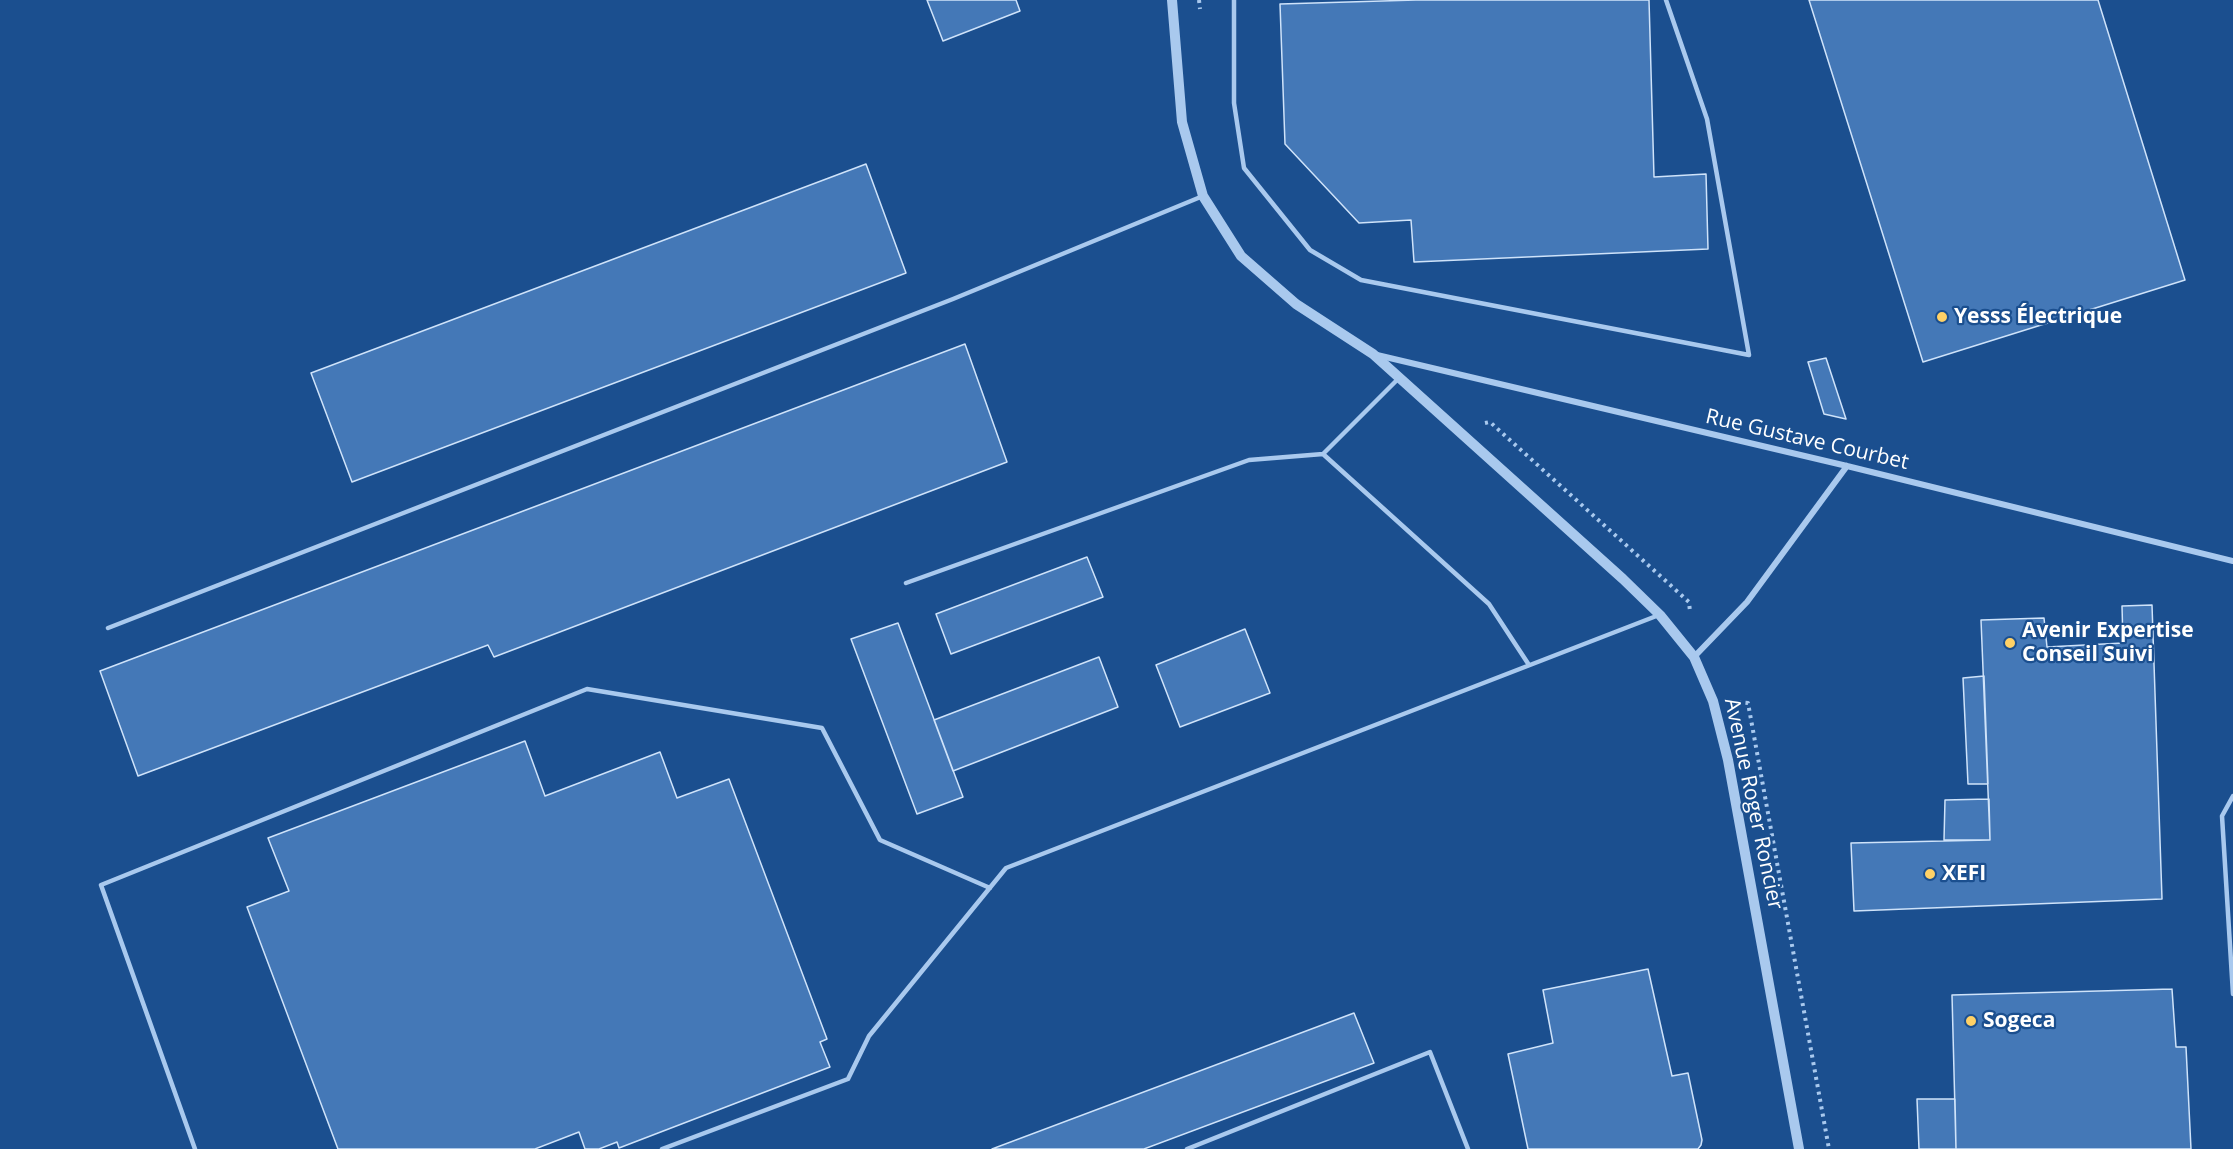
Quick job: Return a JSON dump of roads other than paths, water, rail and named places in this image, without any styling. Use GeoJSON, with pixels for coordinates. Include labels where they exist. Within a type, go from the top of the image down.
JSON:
{"type":"FeatureCollection","features":[{"type":"Feature","properties":{"kind":"street","name":"Avenue Roger Roncier"},"geometry":{"type":"LineString","coordinates":[[1172,0],[1182,122],[1203,196],[1241,256],[1296,304],[1374,354],[1623,579],[1660,615],[1694,657],[1713,701],[1730,772],[1799,1149]]}},
{"type":"Feature","properties":{"kind":"street","name":"Rue Gustave Courbet"},"geometry":{"type":"LineString","coordinates":[[1374,354],[1847,466],[2233,561]]}},
{"type":"Feature","properties":{"kind":"street"},"geometry":{"type":"LineString","coordinates":[[1694,657],[1747,602],[1847,466]]}},
{"type":"Feature","properties":{"kind":"lane"},"geometry":{"type":"LineString","coordinates":[[1234,0],[1234,104],[1244,168],[1310,250],[1361,280],[1749,355],[1707,119],[1666,0]]}},
{"type":"Feature","properties":{"kind":"lane"},"geometry":{"type":"LineString","coordinates":[[108,628],[953,299],[1203,196]]}},
{"type":"Feature","properties":{"kind":"lane"},"geometry":{"type":"LineString","coordinates":[[906,583],[1249,460],[1323,454],[1399,377]]}},
{"type":"Feature","properties":{"kind":"lane"},"geometry":{"type":"LineString","coordinates":[[1323,454],[1489,604],[1529,665]]}},
{"type":"Feature","properties":{"kind":"lane"},"geometry":{"type":"LineString","coordinates":[[662,1149],[848,1079],[869,1036],[1006,868],[1660,615]]}},
{"type":"Feature","properties":{"kind":"lane"},"geometry":{"type":"LineString","coordinates":[[195,1149],[101,885],[587,689],[822,728],[880,840],[990,888]]}},
{"type":"Feature","properties":{"kind":"lane"},"geometry":{"type":"LineString","coordinates":[[2233,796],[2222,816],[2233,994]]}},
{"type":"Feature","properties":{"kind":"lane"},"geometry":{"type":"LineString","coordinates":[[1186,1149],[1430,1052],[1468,1149]]}},
{"type":"Feature","properties":{"kind":"place","name":"Yesss Électrique"},"geometry":{"type":"Point","coordinates":[1942,317]}},
{"type":"Feature","properties":{"kind":"place","name":"Avenir Expertise Conseil Suivi"},"geometry":{"type":"Point","coordinates":[2010,643]}},
{"type":"Feature","properties":{"kind":"place","name":"XEFI"},"geometry":{"type":"Point","coordinates":[1930,874]}},
{"type":"Feature","properties":{"kind":"place","name":"Sogeca"},"geometry":{"type":"Point","coordinates":[1971,1021]}}]}
